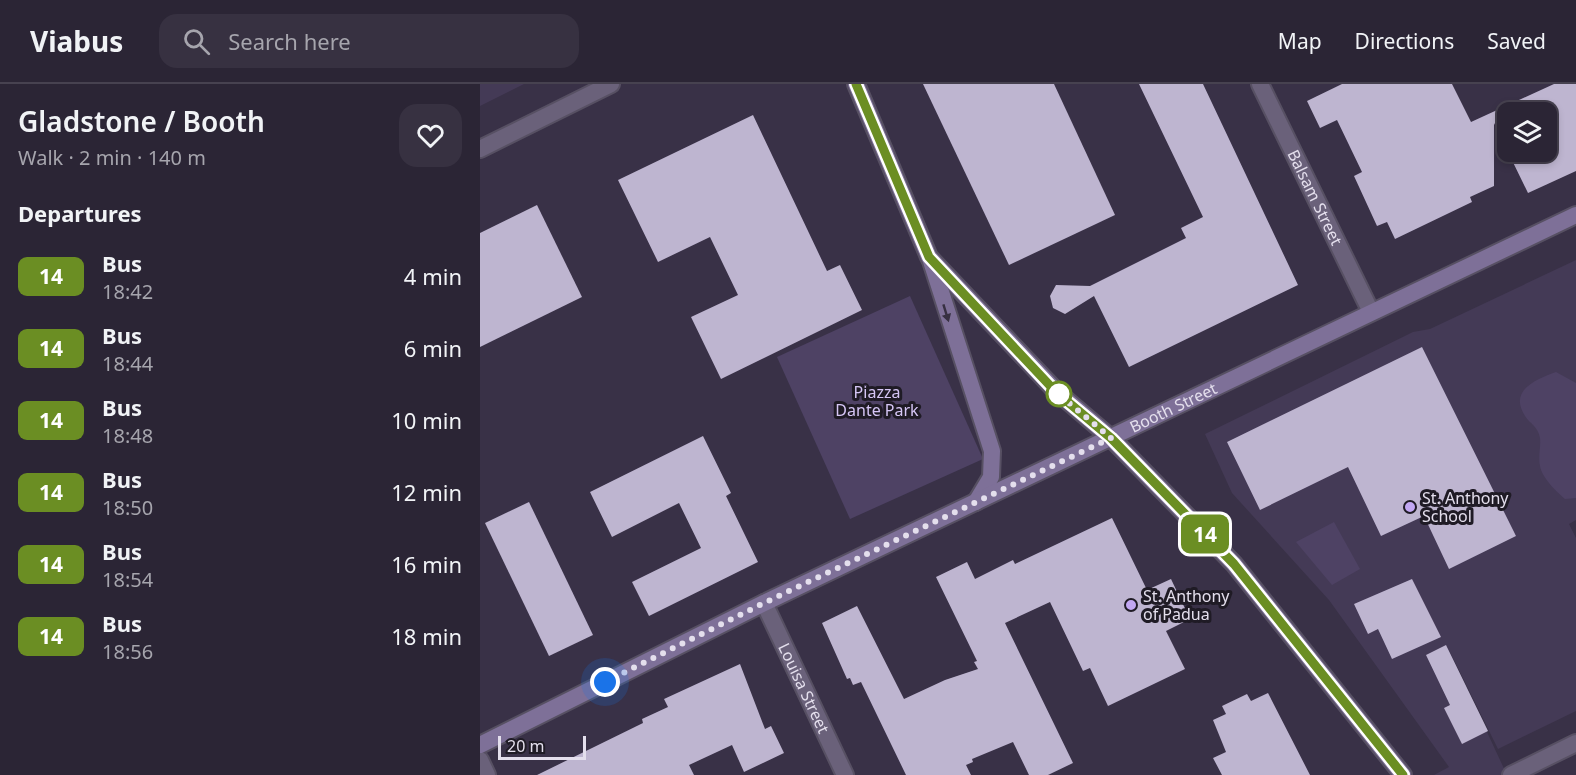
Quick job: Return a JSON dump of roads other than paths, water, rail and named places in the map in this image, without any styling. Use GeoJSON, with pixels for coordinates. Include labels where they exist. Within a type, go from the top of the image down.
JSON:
{"type":"FeatureCollection","features":[{"type":"Feature","properties":{"kind":"main road"},"geometry":{"type":"LineString","coordinates":[[856,84],[929,257],[992,451],[991,477],[976,502]]}},
{"type":"Feature","properties":{"kind":"main road","name":"Booth Street"},"geometry":{"type":"LineString","coordinates":[[480,745],[764,603],[1576,215]]}},
{"type":"Feature","properties":{"kind":"main road"},"geometry":{"type":"LineString","coordinates":[[929,257],[1056,392],[1111,438],[1234,564],[1403,775]]}},
{"type":"Feature","properties":{"kind":"street"},"geometry":{"type":"LineString","coordinates":[[480,149],[611,84]]}},
{"type":"Feature","properties":{"kind":"street","name":"Balsam Street"},"geometry":{"type":"LineString","coordinates":[[1260,84],[1371,312]]}},
{"type":"Feature","properties":{"kind":"street","name":"Louisa Street"},"geometry":{"type":"LineString","coordinates":[[764,603],[845,775]]}},
{"type":"Feature","properties":{"kind":"street"},"geometry":{"type":"LineString","coordinates":[[1511,775],[1576,742]]}},
{"type":"Feature","properties":{"kind":"street"},"geometry":{"type":"LineString","coordinates":[[480,760],[487,775]]}},
{"type":"Feature","properties":{"kind":"place","name":"St. Anthony School"},"geometry":{"type":"Point","coordinates":[1410,507]}},
{"type":"Feature","properties":{"kind":"place","name":"St. Anthony of Padua"},"geometry":{"type":"Point","coordinates":[1131,605]}},
{"type":"Feature","properties":{"kind":"park label","name":"Piazza Dante Park"},"geometry":{"type":"Point","coordinates":[877,401]}}]}
